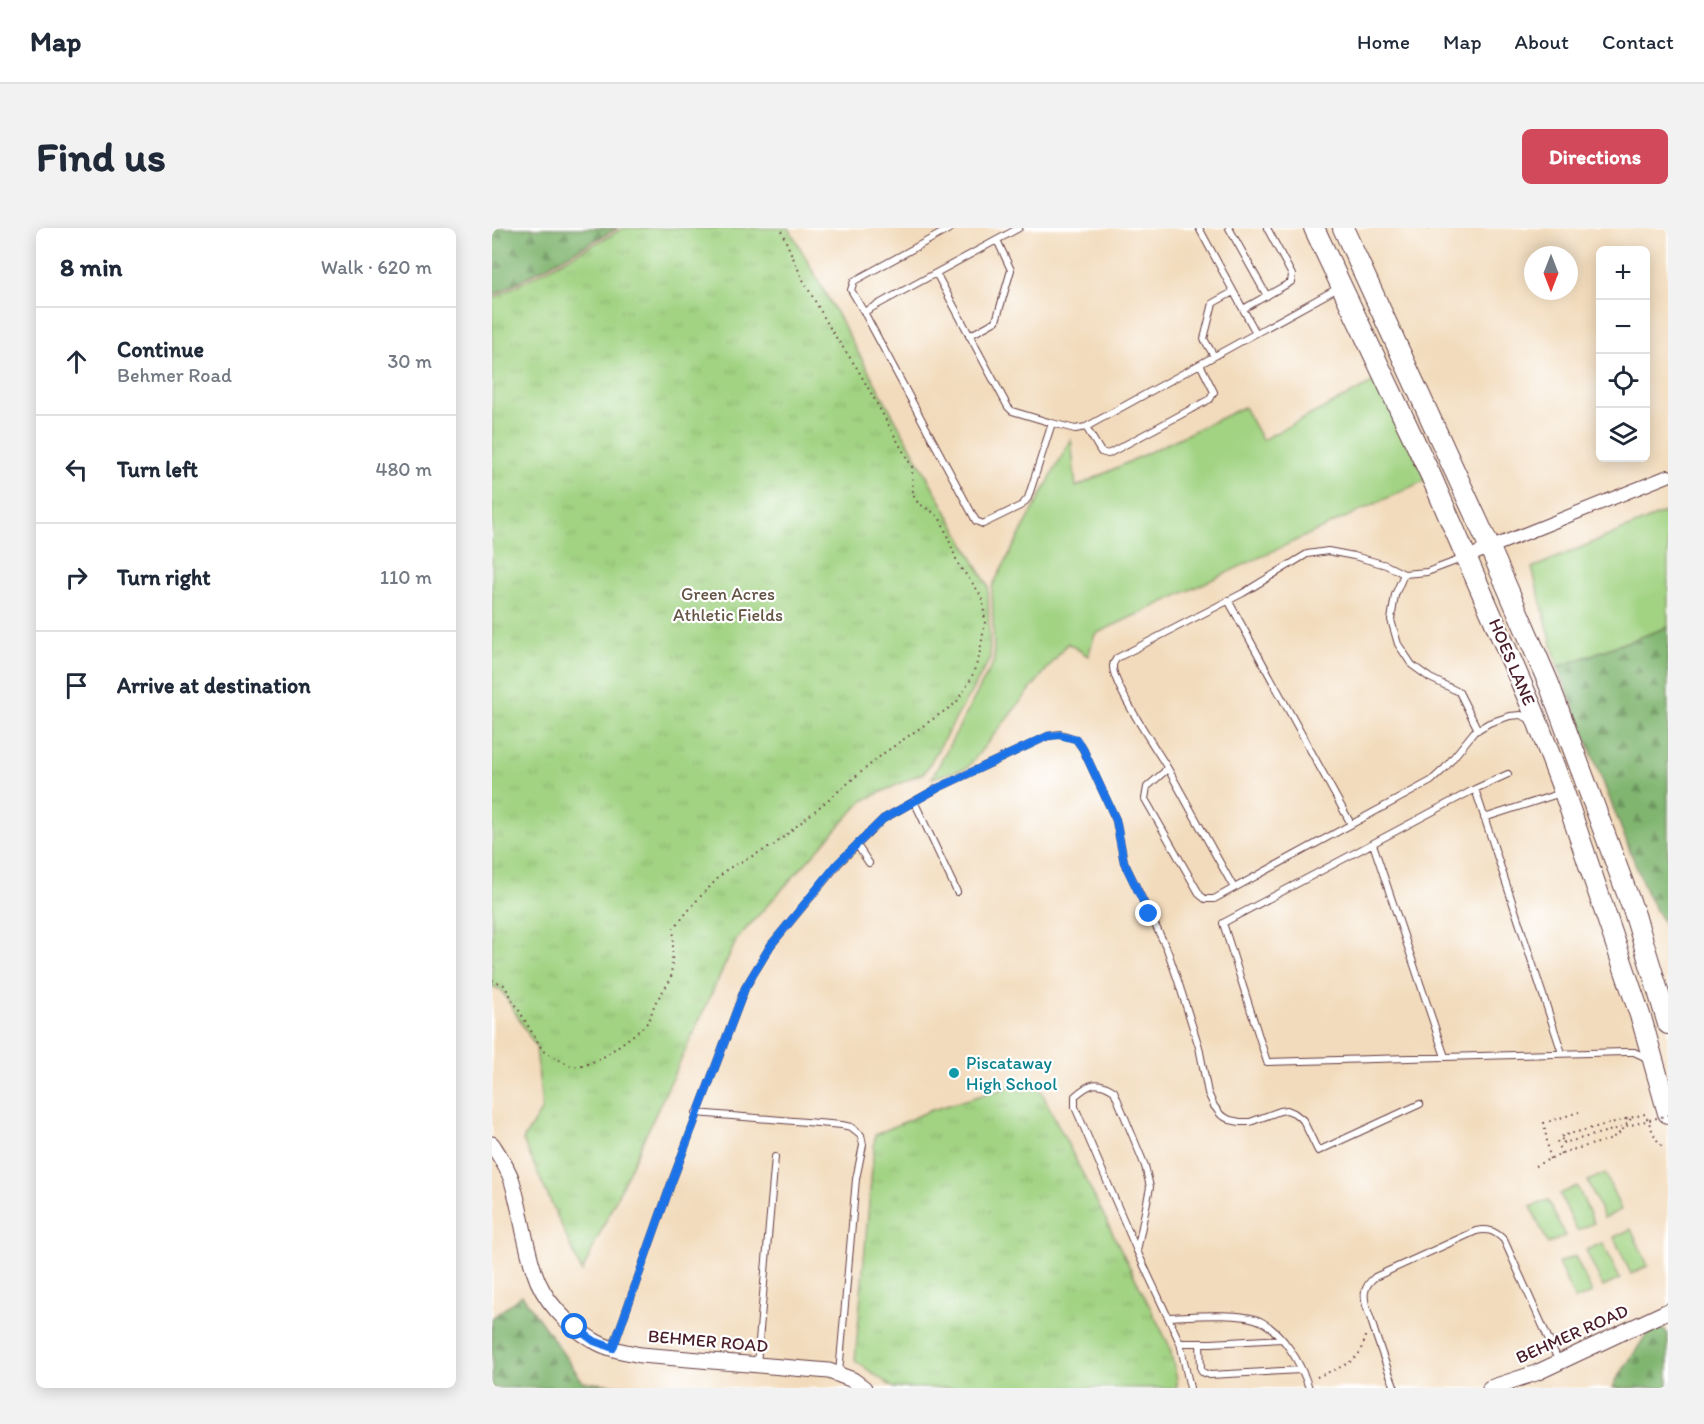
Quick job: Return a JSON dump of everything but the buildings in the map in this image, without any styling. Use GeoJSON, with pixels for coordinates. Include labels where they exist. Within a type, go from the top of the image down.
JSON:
{"type":"FeatureCollection","features":[{"type":"Feature","properties":{"kind":"highway","name":"HOES LANE"},"geometry":{"type":"LineString","coordinates":[[1314,228],[1431,476],[1538,723],[1642,1020],[1668,1114]]}},
{"type":"Feature","properties":{"kind":"highway","name":"HOES LANE"},"geometry":{"type":"LineString","coordinates":[[1343,228],[1490,548],[1549,684],[1635,915],[1668,1024]]}},
{"type":"Feature","properties":{"kind":"street"},"geometry":{"type":"LineString","coordinates":[[1467,557],[1668,476]]}},
{"type":"Feature","properties":{"kind":"street","name":"BEHMER ROAD"},"geometry":{"type":"LineString","coordinates":[[492,1144],[512,1180],[534,1273],[548,1300],[575,1327],[594,1341],[641,1355],[829,1371],[853,1380],[864,1388]]}},
{"type":"Feature","properties":{"kind":"street","name":"BEHMER ROAD"},"geometry":{"type":"LineString","coordinates":[[1490,1388],[1536,1373],[1668,1311]]}},
{"type":"Feature","properties":{"kind":"lane"},"geometry":{"type":"LineString","coordinates":[[951,228],[854,281],[851,290],[976,521],[983,524],[1022,505],[1028,498],[1052,423]]}},
{"type":"Feature","properties":{"kind":"lane"},"geometry":{"type":"LineString","coordinates":[[864,312],[1019,228]]}},
{"type":"Feature","properties":{"kind":"lane"},"geometry":{"type":"LineString","coordinates":[[1200,228],[1256,333]]}},
{"type":"Feature","properties":{"kind":"lane"},"geometry":{"type":"LineString","coordinates":[[1229,228],[1267,296]]}},
{"type":"Feature","properties":{"kind":"lane"},"geometry":{"type":"LineString","coordinates":[[1243,309],[1291,282],[1292,275],[1267,228]]}},
{"type":"Feature","properties":{"kind":"lane"},"geometry":{"type":"LineString","coordinates":[[969,336],[996,321],[1011,270],[997,240]]}},
{"type":"Feature","properties":{"kind":"lane"},"geometry":{"type":"LineString","coordinates":[[936,273],[1008,407],[1012,411],[1075,429],[1086,427],[1341,286]]}},
{"type":"Feature","properties":{"kind":"lane"},"geometry":{"type":"LineString","coordinates":[[1214,356],[1204,339],[1213,303],[1233,292]]}},
{"type":"Feature","properties":{"kind":"lane"},"geometry":{"type":"LineString","coordinates":[[1086,427],[1101,452],[1108,454],[1210,399],[1214,392],[1200,364]]}},
{"type":"Feature","properties":{"kind":"lane"},"geometry":{"type":"LineString","coordinates":[[1234,888],[1118,684],[1113,663],[1117,658],[1228,600],[1307,554],[1329,551],[1354,555],[1386,565],[1404,574],[1427,572],[1467,557]]}},
{"type":"Feature","properties":{"kind":"lane"},"geometry":{"type":"LineString","coordinates":[[1404,574],[1395,594],[1392,620],[1398,644],[1412,665],[1430,678],[1459,692],[1478,730]]}},
{"type":"Feature","properties":{"kind":"lane"},"geometry":{"type":"LineString","coordinates":[[1228,600],[1352,824]]}},
{"type":"Feature","properties":{"kind":"lane"},"geometry":{"type":"LineString","coordinates":[[1167,767],[1147,787],[1145,800],[1200,896],[1205,900],[1215,899],[1431,781],[1445,768],[1474,732],[1490,723],[1521,715],[1538,723]]}},
{"type":"Feature","properties":{"kind":"lane"},"geometry":{"type":"LineString","coordinates":[[613,1348],[696,1113],[745,988],[771,945],[838,863],[883,819],[938,788],[1048,736],[1060,735],[1076,739],[1083,749],[1116,820],[1124,862],[1167,950],[1179,981],[1199,1047],[1208,1093],[1221,1115],[1230,1120],[1250,1122],[1287,1110],[1303,1120],[1318,1151],[1419,1104]]}},
{"type":"Feature","properties":{"kind":"lane"},"geometry":{"type":"LineString","coordinates":[[1508,774],[1475,789],[1223,923],[1267,1062],[1634,1052],[1654,1063]]}},
{"type":"Feature","properties":{"kind":"lane"},"geometry":{"type":"LineString","coordinates":[[1475,789],[1562,1053]]}},
{"type":"Feature","properties":{"kind":"lane"},"geometry":{"type":"LineString","coordinates":[[1484,818],[1564,792]]}},
{"type":"Feature","properties":{"kind":"lane"},"geometry":{"type":"LineString","coordinates":[[914,801],[957,892]]}},
{"type":"Feature","properties":{"kind":"lane"},"geometry":{"type":"LineString","coordinates":[[1373,844],[1445,1057]]}},
{"type":"Feature","properties":{"kind":"lane"},"geometry":{"type":"LineString","coordinates":[[857,845],[869,863]]}},
{"type":"Feature","properties":{"kind":"lane"},"geometry":{"type":"LineString","coordinates":[[1137,1251],[1150,1187],[1145,1166],[1114,1091],[1105,1085],[1096,1083],[1075,1095],[1075,1107],[1137,1251],[1180,1343],[1190,1388]]}},
{"type":"Feature","properties":{"kind":"lane"},"geometry":{"type":"LineString","coordinates":[[696,1113],[842,1125],[851,1127],[861,1135],[863,1145],[856,1179],[839,1374]]}},
{"type":"Feature","properties":{"kind":"lane"},"geometry":{"type":"LineString","coordinates":[[757,1365],[775,1157]]}},
{"type":"Feature","properties":{"kind":"lane"},"geometry":{"type":"LineString","coordinates":[[1395,1388],[1366,1304],[1365,1288],[1376,1277],[1484,1229],[1491,1230],[1504,1240],[1559,1362]]}},
{"type":"Feature","properties":{"kind":"lane"},"geometry":{"type":"LineString","coordinates":[[1168,1317],[1215,1315],[1259,1321],[1275,1331],[1290,1348],[1308,1388]]}},
{"type":"Feature","properties":{"kind":"lane"},"geometry":{"type":"LineString","coordinates":[[1180,1343],[1281,1339]]}},
{"type":"Feature","properties":{"kind":"lane"},"geometry":{"type":"LineString","coordinates":[[1200,1343],[1201,1369],[1202,1372],[1210,1375],[1301,1370]]}},
{"type":"Feature","properties":{"kind":"path"},"geometry":{"type":"LineString","coordinates":[[492,980],[504,986],[543,1051],[573,1066],[588,1064],[605,1056],[640,1030],[649,1020],[656,1003],[671,979],[674,927],[727,869],[774,844],[884,753],[956,703],[971,679],[985,622],[979,592],[958,564],[942,522],[936,514],[918,503],[913,495],[912,467],[857,368],[833,333],[802,278],[780,228]]}},
{"type":"Feature","properties":{"kind":"path"},"geometry":{"type":"LineString","coordinates":[[1550,1159],[1544,1123],[1579,1112]]}},
{"type":"Feature","properties":{"kind":"path"},"geometry":{"type":"LineString","coordinates":[[1561,1154],[1557,1141],[1563,1139],[1562,1136],[1645,1114],[1657,1143],[1664,1147]]}},
{"type":"Feature","properties":{"kind":"path"},"geometry":{"type":"LineString","coordinates":[[1563,1139],[1564,1143],[1668,1114]]}},
{"type":"Feature","properties":{"kind":"path"},"geometry":{"type":"LineString","coordinates":[[1535,1166],[1561,1154],[1609,1140],[1621,1132],[1632,1117]]}},
{"type":"Feature","properties":{"kind":"path"},"geometry":{"type":"LineString","coordinates":[[1317,1377],[1355,1359],[1363,1346],[1365,1332]]}},
{"type":"Feature","properties":{"kind":"green space"},"geometry":{"type":"Polygon","coordinates":[[[492,228],[618,228],[492,296],[492,228]]]}},
{"type":"Feature","properties":{"kind":"green space","name":"Green Acres Athletic Fields"},"geometry":{"type":"Polygon","coordinates":[[[624,228],[789,228],[988,586],[990,659],[925,772],[862,801],[737,939],[582,1272],[523,1140],[542,1109],[536,1047],[502,991],[492,986],[492,299],[624,228]]]}},
{"type":"Feature","properties":{"kind":"green space"},"geometry":{"type":"Polygon","coordinates":[[[1380,379],[1426,480],[1095,634],[1088,656],[1068,643],[967,768],[932,778],[994,661],[992,587],[1071,439],[1076,487],[1244,407],[1262,440],[1380,379]]]}},
{"type":"Feature","properties":{"kind":"green space"},"geometry":{"type":"Polygon","coordinates":[[[1668,511],[1668,627],[1558,667],[1532,568],[1668,511]]]}},
{"type":"Feature","properties":{"kind":"green space"},"geometry":{"type":"Polygon","coordinates":[[[1668,627],[1668,931],[1647,894],[1558,667],[1668,627]]]}},
{"type":"Feature","properties":{"kind":"green space"},"geometry":{"type":"Polygon","coordinates":[[[1035,1079],[1169,1345],[1177,1388],[894,1388],[855,1361],[875,1135],[929,1111],[1035,1079]]]}},
{"type":"Feature","properties":{"kind":"green space"},"geometry":{"type":"Polygon","coordinates":[[[1605,1173],[1621,1210],[1604,1218],[1588,1181],[1605,1173]]]}},
{"type":"Feature","properties":{"kind":"green space"},"geometry":{"type":"Polygon","coordinates":[[[1577,1186],[1594,1223],[1577,1231],[1560,1194],[1577,1186]]]}},
{"type":"Feature","properties":{"kind":"green space"},"geometry":{"type":"Polygon","coordinates":[[[1548,1200],[1565,1236],[1548,1244],[1531,1207],[1548,1200]]]}},
{"type":"Feature","properties":{"kind":"green space"},"geometry":{"type":"Polygon","coordinates":[[[1631,1229],[1648,1266],[1631,1274],[1614,1237],[1631,1229]]]}},
{"type":"Feature","properties":{"kind":"green space"},"geometry":{"type":"Polygon","coordinates":[[[1603,1243],[1620,1279],[1603,1287],[1586,1250],[1603,1243]]]}},
{"type":"Feature","properties":{"kind":"green space"},"geometry":{"type":"Polygon","coordinates":[[[1575,1256],[1592,1293],[1575,1300],[1558,1263],[1575,1256]]]}},
{"type":"Feature","properties":{"kind":"green space"},"geometry":{"type":"Polygon","coordinates":[[[522,1295],[583,1382],[646,1388],[492,1388],[492,1318],[522,1295]]]}},
{"type":"Feature","properties":{"kind":"green space"},"geometry":{"type":"Polygon","coordinates":[[[1661,1326],[1668,1334],[1668,1388],[1613,1388],[1646,1335],[1661,1326]]]}},
{"type":"Feature","properties":{"kind":"place","name":"Piscataway High School"},"geometry":{"type":"Point","coordinates":[954,1073]}},
{"type":"Feature","properties":{"kind":"route"},"geometry":{"type":"LineString","coordinates":[[575,1327],[594,1341],[613,1348],[696,1113],[745,988],[771,945],[838,863],[883,819],[938,788],[1048,736],[1060,735],[1076,739],[1083,749],[1116,820],[1124,862],[1149,914]]}}]}
